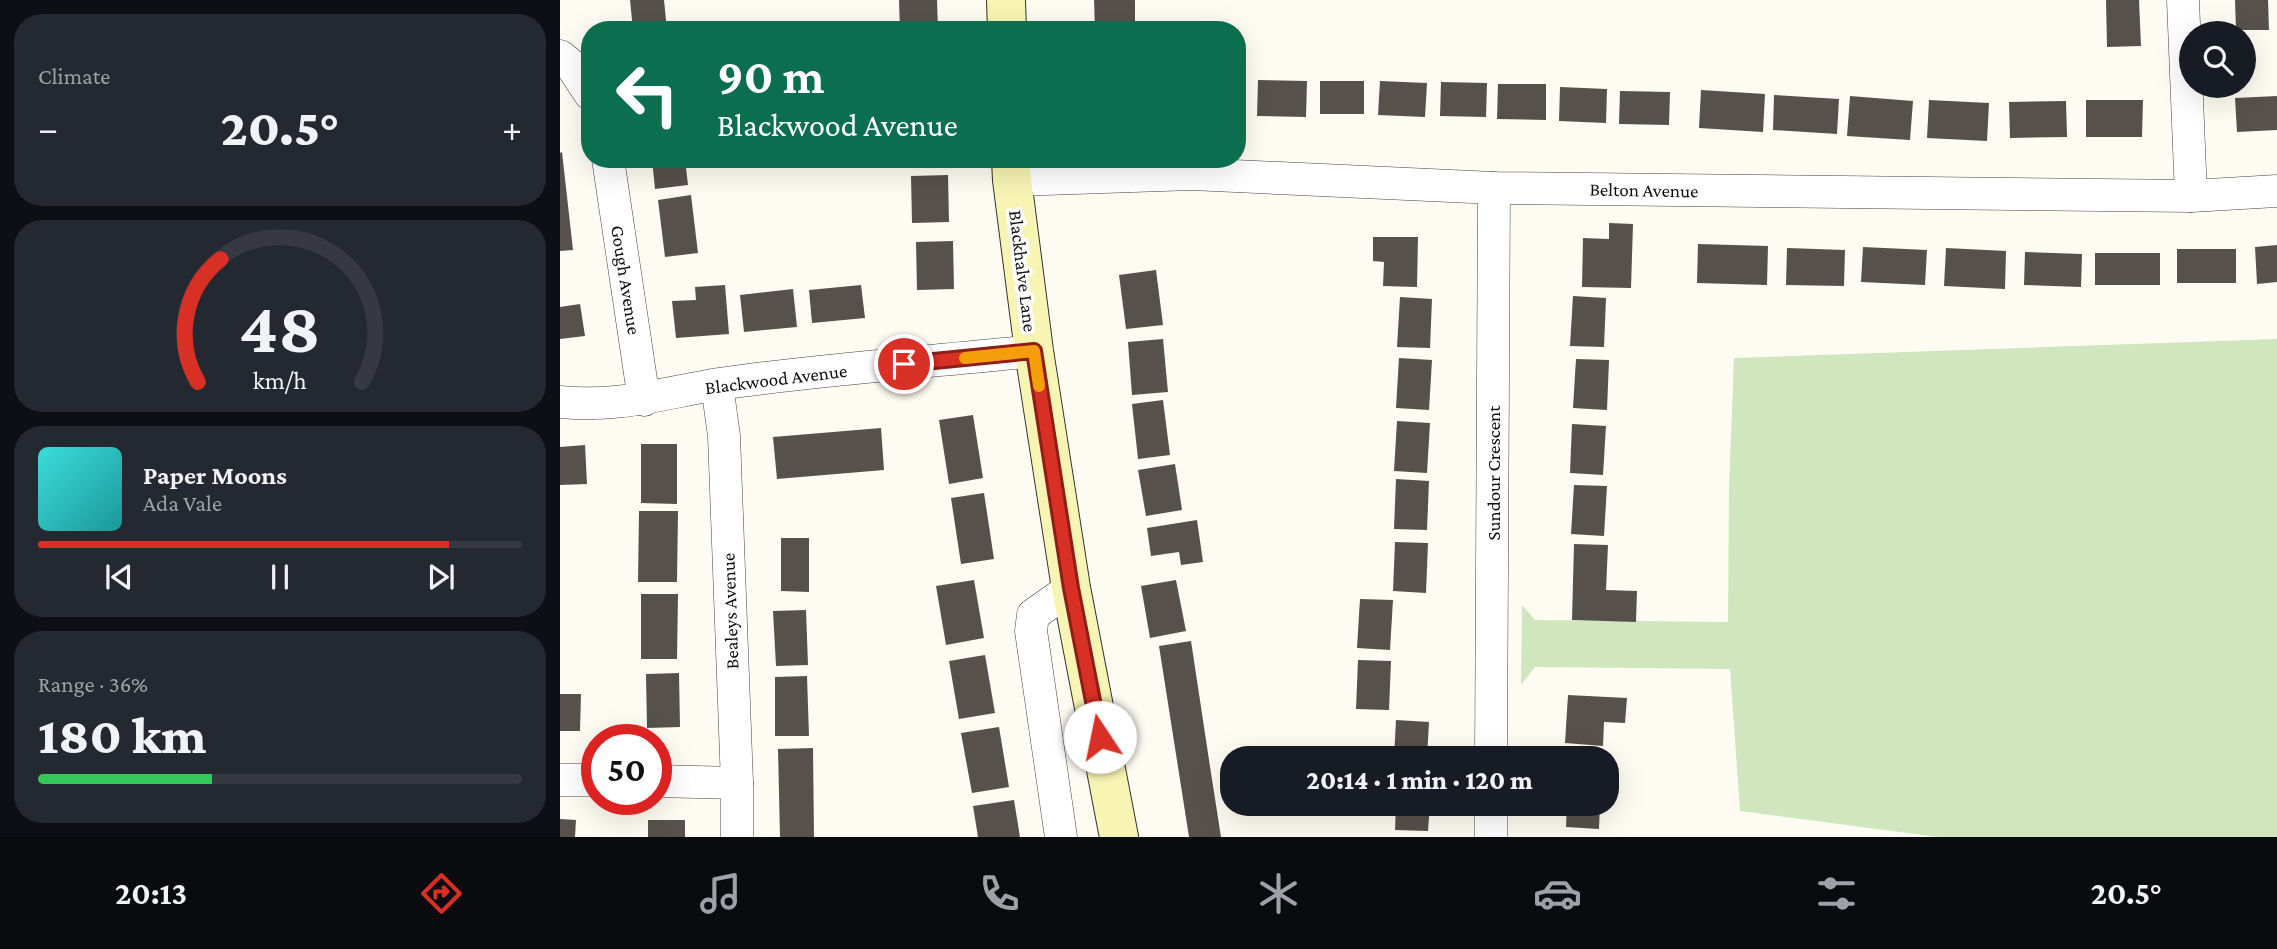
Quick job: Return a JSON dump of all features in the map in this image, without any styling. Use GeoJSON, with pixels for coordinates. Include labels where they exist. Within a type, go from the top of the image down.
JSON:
{"type":"FeatureCollection","features":[{"type":"Feature","properties":{"kind":"main road"},"geometry":{"type":"LineString","coordinates":[[1006,0],[1007,21]]}},
{"type":"Feature","properties":{"kind":"main road","name":"Blackhalve Lane"},"geometry":{"type":"LineString","coordinates":[[1012,170],[1034,351],[1071,588],[1119,837]]}},
{"type":"Feature","properties":{"kind":"street"},"geometry":{"type":"LineString","coordinates":[[2183,0],[2191,196]]}},
{"type":"Feature","properties":{"kind":"street"},"geometry":{"type":"LineString","coordinates":[[560,56],[570,64],[581,80]]}},
{"type":"Feature","properties":{"kind":"street","name":"Gough Avenue"},"geometry":{"type":"LineString","coordinates":[[609,168],[644,400]]}},
{"type":"Feature","properties":{"kind":"street","name":"Belton Avenue"},"geometry":{"type":"LineString","coordinates":[[1012,170],[1192,174],[1494,188],[2191,196],[2277,191]]}},
{"type":"Feature","properties":{"kind":"street","name":"Sundour Crescent"},"geometry":{"type":"LineString","coordinates":[[1491,746],[1494,188]]}},
{"type":"Feature","properties":{"kind":"street","name":"Blackwood Avenue"},"geometry":{"type":"LineString","coordinates":[[560,402],[588,405],[644,400],[717,384],[1034,351]]}},
{"type":"Feature","properties":{"kind":"street","name":"Bealeys Avenue"},"geometry":{"type":"LineString","coordinates":[[717,384],[724,436],[737,837]]}},
{"type":"Feature","properties":{"kind":"street"},"geometry":{"type":"LineString","coordinates":[[1061,837],[1031,631],[1033,615],[1071,588]]}},
{"type":"Feature","properties":{"kind":"street"},"geometry":{"type":"LineString","coordinates":[[560,780],[581,780]]}},
{"type":"Feature","properties":{"kind":"street"},"geometry":{"type":"LineString","coordinates":[[672,781],[737,783]]}},
{"type":"Feature","properties":{"kind":"street"},"geometry":{"type":"LineString","coordinates":[[1491,816],[1491,837]]}},
{"type":"Feature","properties":{"kind":"green space"},"geometry":{"type":"Polygon","coordinates":[[[2277,339],[2277,837],[1938,837],[1740,811],[1730,669],[1535,667],[1521,685],[1522,605],[1535,620],[1728,622],[1734,358],[2277,339]]]}},
{"type":"Feature","properties":{"kind":"building"},"geometry":{"type":"Polygon","coordinates":[[[630,0],[664,0],[666,21],[632,21],[630,0]]]}},
{"type":"Feature","properties":{"kind":"building"},"geometry":{"type":"Polygon","coordinates":[[[899,0],[937,0],[938,21],[900,21],[899,0]]]}},
{"type":"Feature","properties":{"kind":"building"},"geometry":{"type":"Polygon","coordinates":[[[1094,0],[1135,0],[1135,21],[1095,21],[1094,0]]]}},
{"type":"Feature","properties":{"kind":"building"},"geometry":{"type":"Polygon","coordinates":[[[2106,0],[2139,0],[2141,46],[2107,47],[2106,0]]]}},
{"type":"Feature","properties":{"kind":"building"},"geometry":{"type":"Polygon","coordinates":[[[2235,0],[2268,0],[2269,30],[2256,30],[2256,21],[2236,21],[2235,0]]]}},
{"type":"Feature","properties":{"kind":"building"},"geometry":{"type":"Polygon","coordinates":[[[1258,80],[1307,81],[1306,117],[1257,116],[1258,80]]]}},
{"type":"Feature","properties":{"kind":"building"},"geometry":{"type":"Polygon","coordinates":[[[1320,81],[1364,81],[1364,114],[1320,114],[1320,81]]]}},
{"type":"Feature","properties":{"kind":"building"},"geometry":{"type":"Polygon","coordinates":[[[1380,81],[1427,83],[1425,117],[1378,115],[1380,81]]]}},
{"type":"Feature","properties":{"kind":"building"},"geometry":{"type":"Polygon","coordinates":[[[1441,82],[1487,83],[1486,117],[1440,116],[1441,82]]]}},
{"type":"Feature","properties":{"kind":"building"},"geometry":{"type":"Polygon","coordinates":[[[1498,84],[1546,84],[1546,120],[1497,119],[1498,84]]]}},
{"type":"Feature","properties":{"kind":"building"},"geometry":{"type":"Polygon","coordinates":[[[1560,87],[1607,89],[1606,123],[1559,121],[1560,87]]]}},
{"type":"Feature","properties":{"kind":"building"},"geometry":{"type":"Polygon","coordinates":[[[1701,90],[1765,94],[1763,132],[1699,128],[1701,90]]]}},
{"type":"Feature","properties":{"kind":"building"},"geometry":{"type":"Polygon","coordinates":[[[1620,91],[1670,92],[1669,125],[1619,124],[1620,91]]]}},
{"type":"Feature","properties":{"kind":"building"},"geometry":{"type":"Polygon","coordinates":[[[1774,95],[1839,99],[1837,134],[1773,130],[1774,95]]]}},
{"type":"Feature","properties":{"kind":"building"},"geometry":{"type":"Polygon","coordinates":[[[1850,96],[1913,101],[1910,140],[1847,136],[1850,96]]]}},
{"type":"Feature","properties":{"kind":"building"},"geometry":{"type":"Polygon","coordinates":[[[2277,96],[2277,130],[2237,132],[2235,98],[2277,96]]]}},
{"type":"Feature","properties":{"kind":"building"},"geometry":{"type":"Polygon","coordinates":[[[1929,100],[1989,103],[1987,141],[1927,138],[1929,100]]]}},
{"type":"Feature","properties":{"kind":"building"},"geometry":{"type":"Polygon","coordinates":[[[2086,100],[2143,100],[2142,137],[2086,137],[2086,100]]]}},
{"type":"Feature","properties":{"kind":"building"},"geometry":{"type":"Polygon","coordinates":[[[2066,101],[2067,137],[2010,138],[2009,102],[2066,101]]]}},
{"type":"Feature","properties":{"kind":"building"},"geometry":{"type":"Polygon","coordinates":[[[562,152],[573,250],[560,251],[560,153],[562,152]]]}},
{"type":"Feature","properties":{"kind":"building"},"geometry":{"type":"Polygon","coordinates":[[[653,168],[686,168],[688,185],[655,189],[653,168]]]}},
{"type":"Feature","properties":{"kind":"building"},"geometry":{"type":"Polygon","coordinates":[[[948,175],[949,222],[912,223],[911,176],[948,175]]]}},
{"type":"Feature","properties":{"kind":"building"},"geometry":{"type":"Polygon","coordinates":[[[691,195],[698,253],[665,257],[658,200],[691,195]]]}},
{"type":"Feature","properties":{"kind":"building"},"geometry":{"type":"Polygon","coordinates":[[[1609,223],[1633,224],[1631,288],[1582,287],[1583,238],[1609,239],[1609,223]]]}},
{"type":"Feature","properties":{"kind":"building"},"geometry":{"type":"Polygon","coordinates":[[[1373,237],[1418,237],[1417,287],[1383,286],[1384,262],[1373,261],[1373,237]]]}},
{"type":"Feature","properties":{"kind":"building"},"geometry":{"type":"Polygon","coordinates":[[[953,241],[954,289],[917,290],[916,242],[953,241]]]}},
{"type":"Feature","properties":{"kind":"building"},"geometry":{"type":"Polygon","coordinates":[[[1698,244],[1768,246],[1767,285],[1697,283],[1698,244]]]}},
{"type":"Feature","properties":{"kind":"building"},"geometry":{"type":"Polygon","coordinates":[[[2277,245],[2277,282],[2257,284],[2255,247],[2277,245]]]}},
{"type":"Feature","properties":{"kind":"building"},"geometry":{"type":"Polygon","coordinates":[[[1863,247],[1927,250],[1925,285],[1861,282],[1863,247]]]}},
{"type":"Feature","properties":{"kind":"building"},"geometry":{"type":"Polygon","coordinates":[[[1787,248],[1845,250],[1844,286],[1786,285],[1787,248]]]}},
{"type":"Feature","properties":{"kind":"building"},"geometry":{"type":"Polygon","coordinates":[[[1946,248],[2006,251],[2005,289],[1944,286],[1946,248]]]}},
{"type":"Feature","properties":{"kind":"building"},"geometry":{"type":"Polygon","coordinates":[[[2177,249],[2236,249],[2236,283],[2177,283],[2177,249]]]}},
{"type":"Feature","properties":{"kind":"building"},"geometry":{"type":"Polygon","coordinates":[[[2025,252],[2082,254],[2081,287],[2024,285],[2025,252]]]}},
{"type":"Feature","properties":{"kind":"building"},"geometry":{"type":"Polygon","coordinates":[[[2095,253],[2160,253],[2160,285],[2095,285],[2095,253]]]}},
{"type":"Feature","properties":{"kind":"building"},"geometry":{"type":"Polygon","coordinates":[[[1156,270],[1163,325],[1126,329],[1119,275],[1156,270]]]}},
{"type":"Feature","properties":{"kind":"building"},"geometry":{"type":"Polygon","coordinates":[[[725,285],[729,334],[676,338],[672,301],[696,300],[695,287],[725,285]]]}},
{"type":"Feature","properties":{"kind":"building"},"geometry":{"type":"Polygon","coordinates":[[[861,285],[865,318],[812,323],[809,290],[861,285]]]}},
{"type":"Feature","properties":{"kind":"building"},"geometry":{"type":"Polygon","coordinates":[[[793,289],[797,327],[744,332],[740,295],[793,289]]]}},
{"type":"Feature","properties":{"kind":"building"},"geometry":{"type":"Polygon","coordinates":[[[1573,296],[1606,298],[1604,347],[1570,346],[1573,296]]]}},
{"type":"Feature","properties":{"kind":"building"},"geometry":{"type":"Polygon","coordinates":[[[1400,297],[1432,299],[1430,348],[1397,347],[1400,297]]]}},
{"type":"Feature","properties":{"kind":"building"},"geometry":{"type":"Polygon","coordinates":[[[580,304],[585,336],[560,339],[560,307],[580,304]]]}},
{"type":"Feature","properties":{"kind":"building"},"geometry":{"type":"Polygon","coordinates":[[[1163,339],[1168,392],[1132,395],[1128,342],[1163,339]]]}},
{"type":"Feature","properties":{"kind":"building"},"geometry":{"type":"Polygon","coordinates":[[[1399,358],[1432,360],[1429,410],[1396,408],[1399,358]]]}},
{"type":"Feature","properties":{"kind":"building"},"geometry":{"type":"Polygon","coordinates":[[[1576,359],[1609,360],[1607,410],[1573,408],[1576,359]]]}},
{"type":"Feature","properties":{"kind":"building"},"geometry":{"type":"Polygon","coordinates":[[[1163,400],[1170,455],[1138,459],[1132,404],[1163,400]]]}},
{"type":"Feature","properties":{"kind":"building"},"geometry":{"type":"Polygon","coordinates":[[[973,415],[983,478],[949,484],[939,420],[973,415]]]}},
{"type":"Feature","properties":{"kind":"building"},"geometry":{"type":"Polygon","coordinates":[[[1397,421],[1430,423],[1427,473],[1394,471],[1397,421]]]}},
{"type":"Feature","properties":{"kind":"building"},"geometry":{"type":"Polygon","coordinates":[[[1572,424],[1606,426],[1603,475],[1570,473],[1572,424]]]}},
{"type":"Feature","properties":{"kind":"building"},"geometry":{"type":"Polygon","coordinates":[[[881,428],[884,470],[777,479],[773,437],[881,428]]]}},
{"type":"Feature","properties":{"kind":"building"},"geometry":{"type":"Polygon","coordinates":[[[641,444],[677,444],[677,504],[641,503],[641,444]]]}},
{"type":"Feature","properties":{"kind":"building"},"geometry":{"type":"Polygon","coordinates":[[[585,445],[587,484],[560,485],[560,447],[585,445]]]}},
{"type":"Feature","properties":{"kind":"building"},"geometry":{"type":"Polygon","coordinates":[[[1175,464],[1182,510],[1146,516],[1138,470],[1175,464]]]}},
{"type":"Feature","properties":{"kind":"building"},"geometry":{"type":"Polygon","coordinates":[[[1396,479],[1429,481],[1427,530],[1394,529],[1396,479]]]}},
{"type":"Feature","properties":{"kind":"building"},"geometry":{"type":"Polygon","coordinates":[[[1574,485],[1607,486],[1604,536],[1571,534],[1574,485]]]}},
{"type":"Feature","properties":{"kind":"building"},"geometry":{"type":"Polygon","coordinates":[[[984,493],[994,559],[961,564],[951,498],[984,493]]]}},
{"type":"Feature","properties":{"kind":"building"},"geometry":{"type":"Polygon","coordinates":[[[639,511],[678,511],[677,582],[638,582],[639,511]]]}},
{"type":"Feature","properties":{"kind":"building"},"geometry":{"type":"Polygon","coordinates":[[[1197,520],[1203,562],[1181,565],[1179,552],[1151,556],[1147,528],[1197,520]]]}},
{"type":"Feature","properties":{"kind":"building"},"geometry":{"type":"Polygon","coordinates":[[[781,538],[809,538],[809,592],[781,591],[781,538]]]}},
{"type":"Feature","properties":{"kind":"building"},"geometry":{"type":"Polygon","coordinates":[[[1395,542],[1428,543],[1426,593],[1393,591],[1395,542]]]}},
{"type":"Feature","properties":{"kind":"building"},"geometry":{"type":"Polygon","coordinates":[[[1574,544],[1608,545],[1606,590],[1637,591],[1636,622],[1572,620],[1574,544]]]}},
{"type":"Feature","properties":{"kind":"building"},"geometry":{"type":"Polygon","coordinates":[[[974,580],[984,638],[946,645],[936,586],[974,580]]]}},
{"type":"Feature","properties":{"kind":"building"},"geometry":{"type":"Polygon","coordinates":[[[1176,580],[1186,631],[1150,638],[1141,586],[1176,580]]]}},
{"type":"Feature","properties":{"kind":"building"},"geometry":{"type":"Polygon","coordinates":[[[641,594],[678,594],[677,659],[641,659],[641,594]]]}},
{"type":"Feature","properties":{"kind":"building"},"geometry":{"type":"Polygon","coordinates":[[[1360,599],[1393,600],[1390,650],[1357,648],[1360,599]]]}},
{"type":"Feature","properties":{"kind":"building"},"geometry":{"type":"Polygon","coordinates":[[[806,610],[808,665],[776,666],[773,611],[806,610]]]}},
{"type":"Feature","properties":{"kind":"building"},"geometry":{"type":"Polygon","coordinates":[[[1191,641],[1221,837],[1189,837],[1159,646],[1191,641]]]}},
{"type":"Feature","properties":{"kind":"building"},"geometry":{"type":"Polygon","coordinates":[[[985,655],[995,713],[959,719],[949,661],[985,655]]]}},
{"type":"Feature","properties":{"kind":"building"},"geometry":{"type":"Polygon","coordinates":[[[1358,660],[1391,661],[1389,710],[1356,709],[1358,660]]]}},
{"type":"Feature","properties":{"kind":"building"},"geometry":{"type":"Polygon","coordinates":[[[679,673],[680,727],[672,727],[672,724],[647,724],[646,674],[679,673]]]}},
{"type":"Feature","properties":{"kind":"building"},"geometry":{"type":"Polygon","coordinates":[[[807,676],[809,736],[775,736],[775,677],[807,676]]]}},
{"type":"Feature","properties":{"kind":"building"},"geometry":{"type":"Polygon","coordinates":[[[560,694],[581,694],[580,731],[560,731],[560,694]]]}},
{"type":"Feature","properties":{"kind":"building"},"geometry":{"type":"Polygon","coordinates":[[[1568,695],[1627,698],[1625,723],[1604,722],[1603,746],[1565,743],[1568,695]]]}},
{"type":"Feature","properties":{"kind":"building"},"geometry":{"type":"Polygon","coordinates":[[[1396,720],[1429,722],[1428,746],[1395,746],[1396,720]]]}},
{"type":"Feature","properties":{"kind":"building"},"geometry":{"type":"Polygon","coordinates":[[[999,727],[1009,787],[972,793],[961,733],[999,727]]]}},
{"type":"Feature","properties":{"kind":"building"},"geometry":{"type":"Polygon","coordinates":[[[813,748],[814,837],[780,837],[778,749],[813,748]]]}},
{"type":"Feature","properties":{"kind":"building"},"geometry":{"type":"Polygon","coordinates":[[[1014,800],[1020,837],[978,837],[973,806],[1014,800]]]}},
{"type":"Feature","properties":{"kind":"building"},"geometry":{"type":"Polygon","coordinates":[[[1396,816],[1429,816],[1428,831],[1395,830],[1396,816]]]}},
{"type":"Feature","properties":{"kind":"building"},"geometry":{"type":"Polygon","coordinates":[[[1566,816],[1600,816],[1599,829],[1566,827],[1566,816]]]}},
{"type":"Feature","properties":{"kind":"building"},"geometry":{"type":"Polygon","coordinates":[[[560,819],[576,820],[575,837],[560,837],[560,819]]]}},
{"type":"Feature","properties":{"kind":"building"},"geometry":{"type":"Polygon","coordinates":[[[648,820],[685,820],[685,837],[648,837],[648,820]]]}},
{"type":"Feature","properties":{"kind":"slow traffic"},"geometry":{"type":"LineString","coordinates":[[965,358],[1034,351],[1039,386]]}},
{"type":"Feature","properties":{"kind":"route"},"geometry":{"type":"LineString","coordinates":[[904,364],[1034,351],[1071,588],[1100,737]]}}]}
